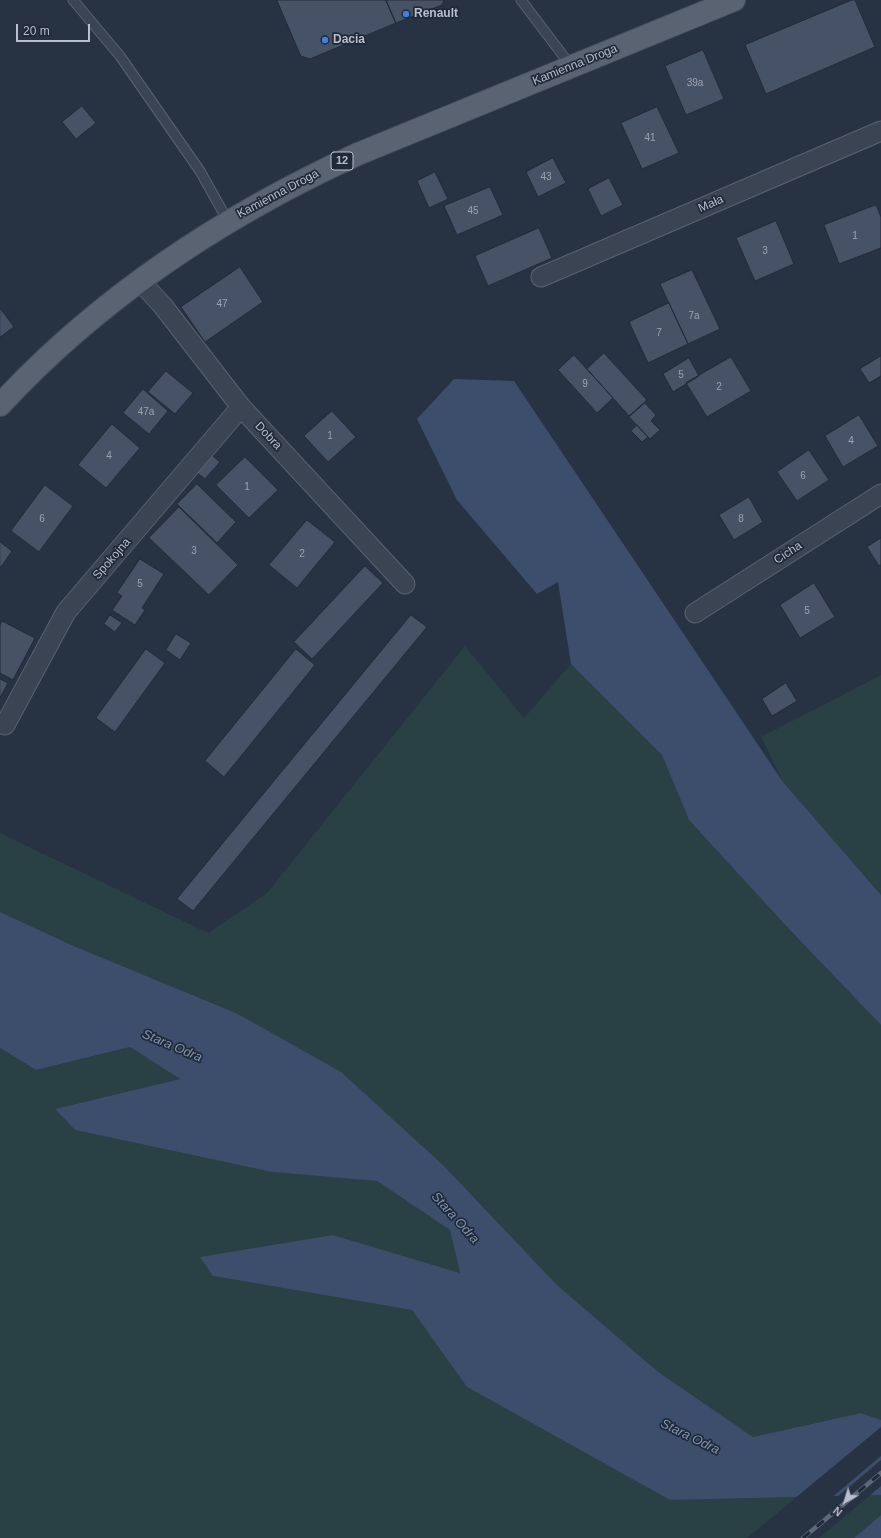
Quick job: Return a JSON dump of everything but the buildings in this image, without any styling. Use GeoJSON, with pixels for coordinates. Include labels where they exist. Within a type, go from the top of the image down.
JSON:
{"type":"FeatureCollection","features":[{"type":"Feature","properties":{"kind":"main road","name":"Kamienna Droga"},"geometry":{"type":"LineString","coordinates":[[0,405],[65,342],[110,305],[170,260],[228,221],[315,174],[358,154],[734,0]]}},
{"type":"Feature","properties":{"kind":"street","name":"Mała"},"geometry":{"type":"LineString","coordinates":[[541,277],[881,131]]}},
{"type":"Feature","properties":{"kind":"street","name":"Dobra"},"geometry":{"type":"LineString","coordinates":[[140,282],[163,306],[241,407],[404,584]]}},
{"type":"Feature","properties":{"kind":"street","name":"Spokojna"},"geometry":{"type":"LineString","coordinates":[[6,725],[66,612],[241,407]]}},
{"type":"Feature","properties":{"kind":"street","name":"Cicha"},"geometry":{"type":"LineString","coordinates":[[695,613],[881,494]]}},
{"type":"Feature","properties":{"kind":"lane"},"geometry":{"type":"LineString","coordinates":[[73,0],[120,56],[200,170],[228,221]]}},
{"type":"Feature","properties":{"kind":"lane"},"geometry":{"type":"LineString","coordinates":[[521,0],[571,67]]}},
{"type":"Feature","properties":{"kind":"green space"},"geometry":{"type":"Polygon","coordinates":[[[465,646],[524,718],[571,664],[662,755],[689,820],[788,928],[881,1025],[881,1420],[861,1413],[753,1437],[657,1371],[557,1285],[445,1167],[236,1013],[76,947],[0,912],[0,833],[208,933],[267,893],[465,646]]]}},
{"type":"Feature","properties":{"kind":"green space"},"geometry":{"type":"Polygon","coordinates":[[[881,675],[881,895],[783,782],[761,737],[881,675]]]}},
{"type":"Feature","properties":{"kind":"green space"},"geometry":{"type":"Polygon","coordinates":[[[130,1047],[180,1079],[55,1109],[75,1130],[272,1172],[377,1181],[450,1230],[460,1273],[333,1235],[213,1276],[412,1310],[467,1387],[670,1500],[797,1497],[747,1538],[0,1538],[0,1048],[36,1070],[130,1047]]]}},
{"type":"Feature","properties":{"kind":"green space"},"geometry":{"type":"Polygon","coordinates":[[[870,1495],[881,1495],[881,1515],[854,1538],[819,1538],[870,1495]]]}},
{"type":"Feature","properties":{"kind":"water"},"geometry":{"type":"Polygon","coordinates":[[[454,379],[514,381],[783,782],[881,895],[881,1025],[788,928],[689,820],[662,755],[571,664],[558,582],[537,594],[457,500],[417,419],[454,379]]]}},
{"type":"Feature","properties":{"kind":"water","name":"Stara Odra"},"geometry":{"type":"Polygon","coordinates":[[[0,912],[76,947],[236,1013],[341,1072],[445,1167],[557,1285],[657,1371],[753,1437],[861,1413],[881,1420],[881,1495],[670,1500],[467,1387],[412,1310],[213,1276],[200,1257],[333,1235],[460,1273],[450,1230],[377,1181],[272,1172],[75,1130],[55,1109],[180,1079],[130,1047],[36,1070],[0,1048],[0,912]]]}},
{"type":"Feature","properties":{"kind":"water"},"geometry":{"type":"Polygon","coordinates":[[[881,1515],[881,1538],[854,1538],[881,1515]]]}},
{"type":"Feature","properties":{"kind":"pier"},"geometry":{"type":"Polygon","coordinates":[[[881,1427],[881,1456],[831,1498],[794,1499],[881,1427]]]}},
{"type":"Feature","properties":{"kind":"pier"},"geometry":{"type":"Polygon","coordinates":[[[881,1460],[881,1486],[868,1497],[836,1498],[881,1460]]]}},
{"type":"Feature","properties":{"kind":"railway"},"geometry":{"type":"LineString","coordinates":[[803,1538],[881,1473]]}},
{"type":"Feature","properties":{"kind":"place","name":"Renault"},"geometry":{"type":"Point","coordinates":[406,14]}},
{"type":"Feature","properties":{"kind":"place","name":"Dacia"},"geometry":{"type":"Point","coordinates":[325,40]}}]}
